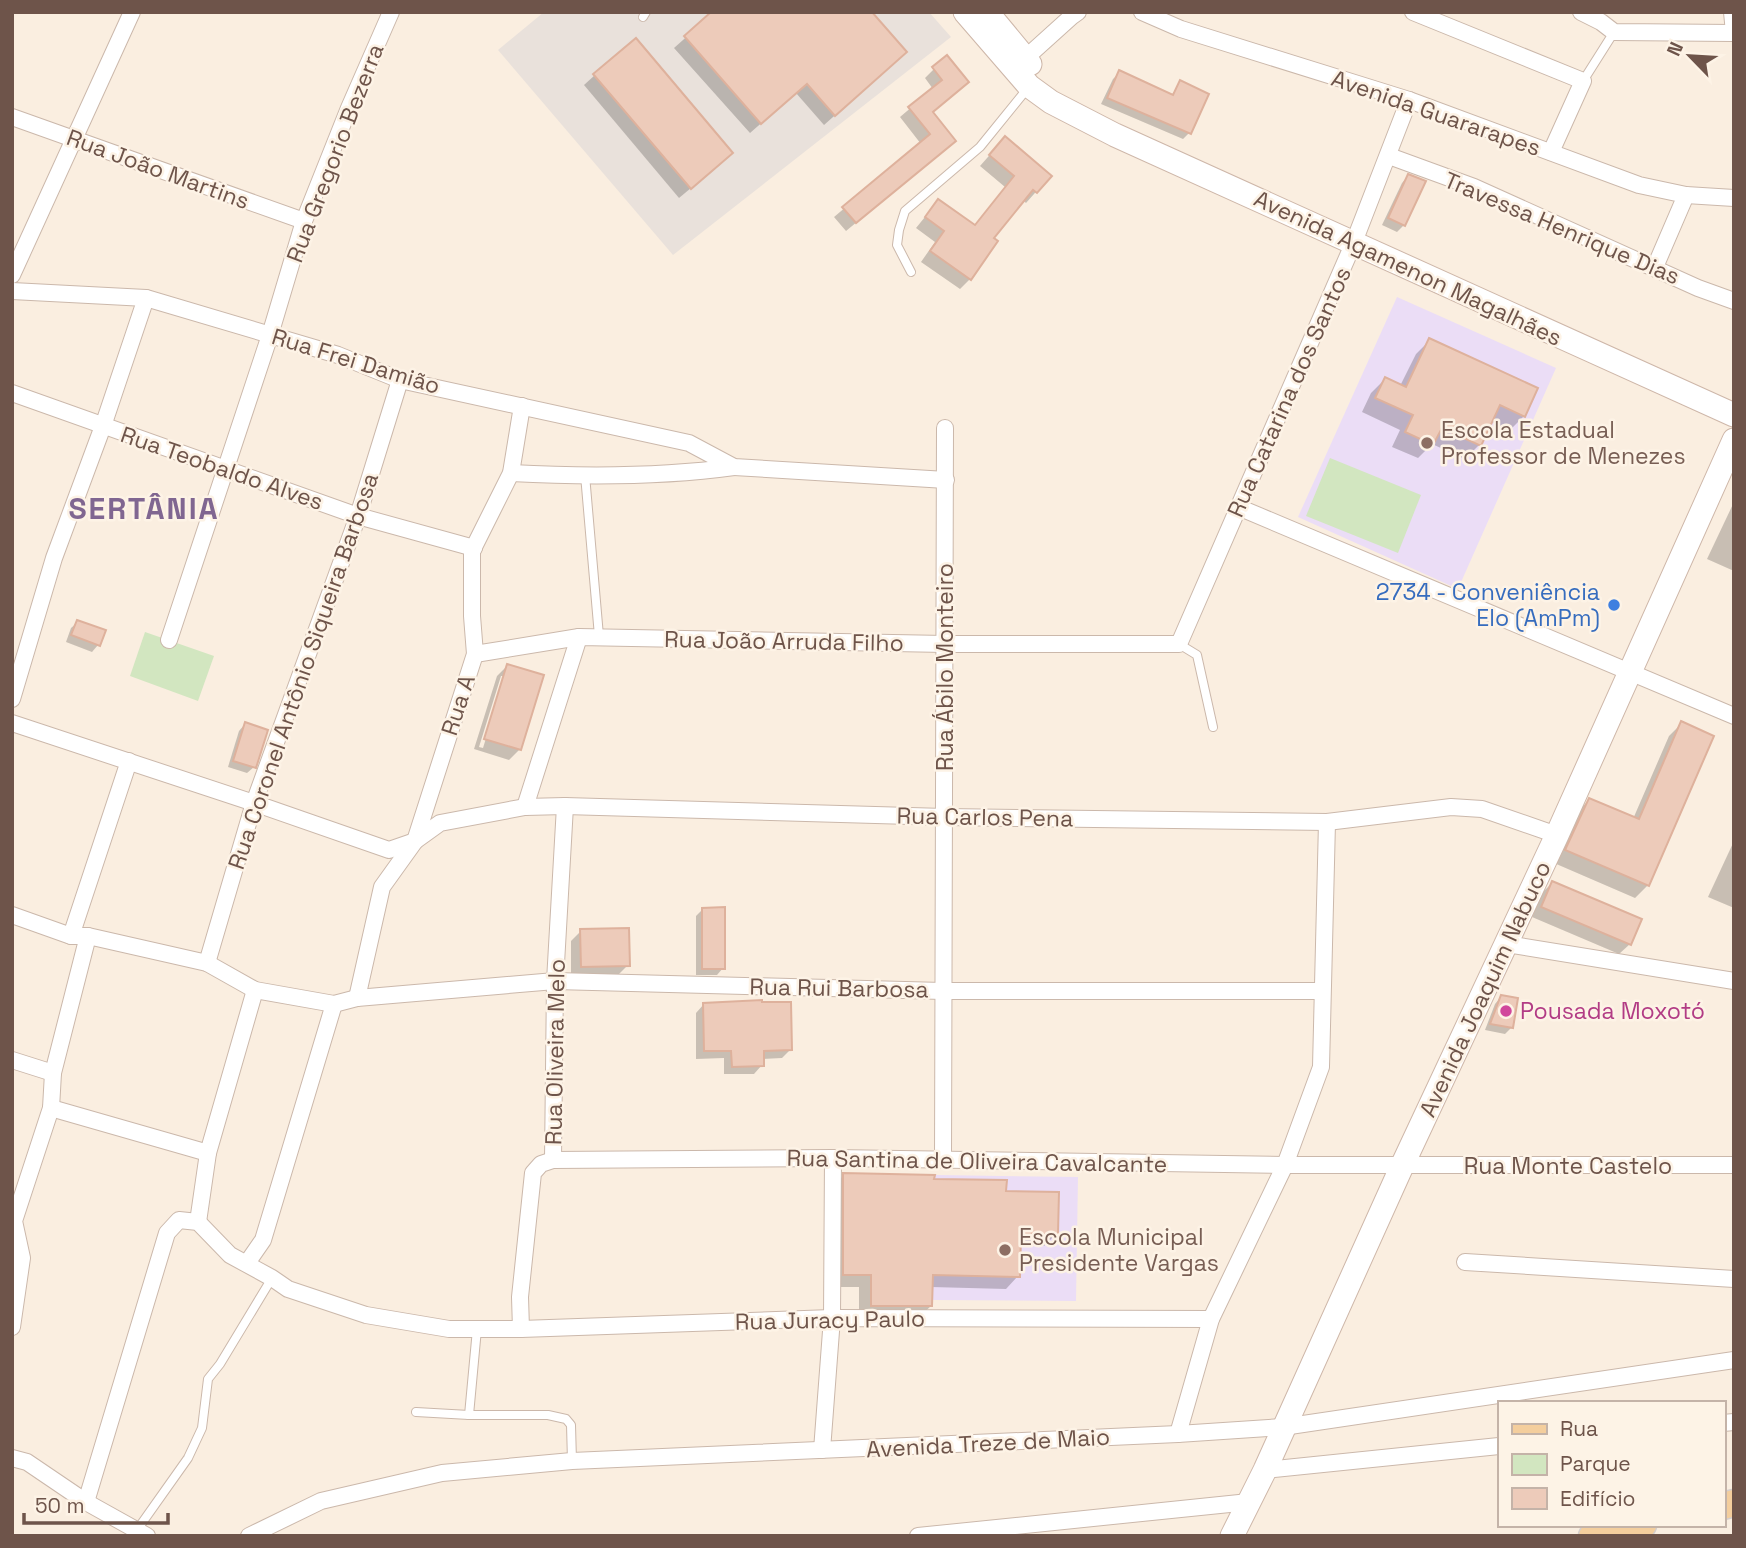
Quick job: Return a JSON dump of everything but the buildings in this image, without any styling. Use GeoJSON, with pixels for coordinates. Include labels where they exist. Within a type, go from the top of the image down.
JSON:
{"type":"FeatureCollection","features":[{"type":"Feature","properties":{"kind":"main road","name":"Avenida Agamenon Magalhães"},"geometry":{"type":"LineString","coordinates":[[965,12],[1019,64],[1049,86],[1084,119]]}},
{"type":"Feature","properties":{"kind":"main road","name":"Avenida Agamenon Magalhães"},"geometry":{"type":"LineString","coordinates":[[987,12],[1019,64],[1029,86],[1051,102],[1115,135],[1734,415]]}},
{"type":"Feature","properties":{"kind":"main road","name":"Avenida Joaquim Nabuco"},"geometry":{"type":"LineString","coordinates":[[1231,1536],[1265,1470],[1402,1166],[1507,944],[1734,440]]}},
{"type":"Feature","properties":{"kind":"main road"},"geometry":{"type":"LineString","coordinates":[[1592,1536],[1634,1527]]}},
{"type":"Feature","properties":{"kind":"street"},"geometry":{"type":"LineString","coordinates":[[12,275],[132,12]]}},
{"type":"Feature","properties":{"kind":"street","name":"Rua Gregorio Bezerra"},"geometry":{"type":"LineString","coordinates":[[169,640],[270,335],[304,220],[391,12]]}},
{"type":"Feature","properties":{"kind":"street"},"geometry":{"type":"LineString","coordinates":[[1019,64],[1078,12]]}},
{"type":"Feature","properties":{"kind":"street","name":"Avenida Guararapes"},"geometry":{"type":"LineString","coordinates":[[1142,12],[1181,29],[1409,100],[1639,185],[1686,195],[1734,198]]}},
{"type":"Feature","properties":{"kind":"street"},"geometry":{"type":"LineString","coordinates":[[1181,29],[1182,12]]}},
{"type":"Feature","properties":{"kind":"street"},"geometry":{"type":"LineString","coordinates":[[1413,12],[1583,81],[1551,152]]}},
{"type":"Feature","properties":{"kind":"street"},"geometry":{"type":"LineString","coordinates":[[1581,12],[1614,32],[1734,33],[1732,12]]}},
{"type":"Feature","properties":{"kind":"street","name":"Rua Catarina dos Santos"},"geometry":{"type":"LineString","coordinates":[[1179,644],[1354,242],[1409,100]]}},
{"type":"Feature","properties":{"kind":"street","name":"Rua João Martins"},"geometry":{"type":"LineString","coordinates":[[12,117],[304,220]]}},
{"type":"Feature","properties":{"kind":"street","name":"Travessa Henrique Dias"},"geometry":{"type":"LineString","coordinates":[[1389,156],[1474,187],[1734,301]]}},
{"type":"Feature","properties":{"kind":"street"},"geometry":{"type":"LineString","coordinates":[[1655,267],[1686,195]]}},
{"type":"Feature","properties":{"kind":"street","name":"Rua Frei Damião"},"geometry":{"type":"LineString","coordinates":[[12,291],[146,298],[338,355],[400,380],[689,443],[734,467]]}},
{"type":"Feature","properties":{"kind":"street"},"geometry":{"type":"LineString","coordinates":[[12,699],[54,558],[103,426],[146,298]]}},
{"type":"Feature","properties":{"kind":"street","name":"Rua Coronel Antônio Siqueira Barbosa"},"geometry":{"type":"LineString","coordinates":[[207,963],[254,803],[358,516],[400,380]]}},
{"type":"Feature","properties":{"kind":"street","name":"Rua Teobaldo Alves"},"geometry":{"type":"LineString","coordinates":[[12,393],[358,516],[474,548]]}},
{"type":"Feature","properties":{"kind":"street","name":"Rua A"},"geometry":{"type":"LineString","coordinates":[[357,998],[382,887],[415,841],[475,654],[471,616],[474,548],[511,473],[522,406]]}},
{"type":"Feature","properties":{"kind":"street","name":"Rua Ábilo Monteiro"},"geometry":{"type":"LineString","coordinates":[[943,1159],[945,428]]}},
{"type":"Feature","properties":{"kind":"street","name":"Rua Frei Damião"},"geometry":{"type":"LineString","coordinates":[[511,473],[689,473],[734,467],[946,480]]}},
{"type":"Feature","properties":{"kind":"street"},"geometry":{"type":"LineString","coordinates":[[1238,507],[1734,716]]}},
{"type":"Feature","properties":{"kind":"street","name":"Rua João Arruda Filho"},"geometry":{"type":"LineString","coordinates":[[475,654],[599,636],[945,644],[1179,644]]}},
{"type":"Feature","properties":{"kind":"street"},"geometry":{"type":"LineString","coordinates":[[524,807],[579,637]]}},
{"type":"Feature","properties":{"kind":"street"},"geometry":{"type":"LineString","coordinates":[[12,723],[389,850],[415,841]]}},
{"type":"Feature","properties":{"kind":"street"},"geometry":{"type":"LineString","coordinates":[[71,936],[129,761]]}},
{"type":"Feature","properties":{"kind":"street","name":"Rua Carlos Pena"},"geometry":{"type":"LineString","coordinates":[[415,841],[440,822],[524,807],[565,806],[945,817],[1327,822],[1451,807],[1482,809],[1557,835]]}},
{"type":"Feature","properties":{"kind":"street","name":"Rua Oliveira Melo"},"geometry":{"type":"LineString","coordinates":[[522,1329],[520,1297],[533,1173],[541,1164],[552,1160],[555,981],[565,806]]}},
{"type":"Feature","properties":{"kind":"street"},"geometry":{"type":"LineString","coordinates":[[1178,1434],[1211,1320],[1285,1165],[1321,1067],[1327,822]]}},
{"type":"Feature","properties":{"kind":"street"},"geometry":{"type":"LineString","coordinates":[[12,915],[71,936],[88,936],[207,963],[256,990],[334,1004],[263,1240],[247,1263]]}},
{"type":"Feature","properties":{"kind":"street"},"geometry":{"type":"LineString","coordinates":[[12,1327],[22,1258],[13,1221],[51,1108],[53,1073],[88,936]]}},
{"type":"Feature","properties":{"kind":"street"},"geometry":{"type":"LineString","coordinates":[[1507,944],[1734,981]]}},
{"type":"Feature","properties":{"kind":"street","name":"Rua Rui Barbosa"},"geometry":{"type":"LineString","coordinates":[[334,1004],[357,998],[555,981],[943,991],[1322,991]]}},
{"type":"Feature","properties":{"kind":"street"},"geometry":{"type":"LineString","coordinates":[[86,1502],[167,1233],[179,1220],[198,1222],[208,1153],[256,990]]}},
{"type":"Feature","properties":{"kind":"street"},"geometry":{"type":"LineString","coordinates":[[12,1060],[53,1073]]}},
{"type":"Feature","properties":{"kind":"street"},"geometry":{"type":"LineString","coordinates":[[51,1108],[208,1153]]}},
{"type":"Feature","properties":{"kind":"street"},"geometry":{"type":"LineString","coordinates":[[822,1450],[832,1318],[834,1158]]}},
{"type":"Feature","properties":{"kind":"street","name":"Rua Santina de Oliveira Cavalcante"},"geometry":{"type":"LineString","coordinates":[[552,1160],[834,1158],[1402,1166]]}},
{"type":"Feature","properties":{"kind":"street","name":"Rua Monte Castelo"},"geometry":{"type":"LineString","coordinates":[[1402,1166],[1734,1165]]}},
{"type":"Feature","properties":{"kind":"street","name":"Rua Juracy Paulo"},"geometry":{"type":"LineString","coordinates":[[198,1222],[230,1255],[288,1289],[366,1315],[422,1322],[449,1329],[832,1318],[1211,1320]]}},
{"type":"Feature","properties":{"kind":"street"},"geometry":{"type":"LineString","coordinates":[[1465,1262],[1734,1279]]}},
{"type":"Feature","properties":{"kind":"street","name":"Avenida Treze de Maio"},"geometry":{"type":"LineString","coordinates":[[249,1536],[321,1501],[442,1473],[572,1461],[1283,1427],[1734,1360]]}},
{"type":"Feature","properties":{"kind":"street"},"geometry":{"type":"LineString","coordinates":[[1265,1470],[1498,1446]]}},
{"type":"Feature","properties":{"kind":"street"},"geometry":{"type":"LineString","coordinates":[[12,1458],[27,1462],[86,1502],[142,1533]]}},
{"type":"Feature","properties":{"kind":"street"},"geometry":{"type":"LineString","coordinates":[[918,1536],[1250,1502]]}},
{"type":"Feature","properties":{"kind":"lane"},"geometry":{"type":"LineString","coordinates":[[1583,81],[1614,32]]}},
{"type":"Feature","properties":{"kind":"lane"},"geometry":{"type":"LineString","coordinates":[[911,272],[897,245],[905,211],[980,147],[1029,86]]}},
{"type":"Feature","properties":{"kind":"lane"},"geometry":{"type":"LineString","coordinates":[[585,475],[599,636]]}},
{"type":"Feature","properties":{"kind":"lane"},"geometry":{"type":"LineString","coordinates":[[1179,644],[1197,655],[1213,727]]}},
{"type":"Feature","properties":{"kind":"lane"},"geometry":{"type":"LineString","coordinates":[[142,1533],[188,1458],[202,1429],[208,1380],[272,1278]]}},
{"type":"Feature","properties":{"kind":"lane"},"geometry":{"type":"LineString","coordinates":[[470,1415],[477,1329]]}},
{"type":"Feature","properties":{"kind":"lane"},"geometry":{"type":"LineString","coordinates":[[416,1412],[548,1415],[566,1419],[572,1425],[572,1461]]}},
{"type":"Feature","properties":{"kind":"shaded area"},"geometry":{"type":"Polygon","coordinates":[[[544,12],[929,12],[951,37],[673,255],[498,50],[544,12]]]}},
{"type":"Feature","properties":{"kind":"shaded area","name":"Escola Estadual Professor de Menezes"},"geometry":{"type":"Polygon","coordinates":[[[1397,297],[1556,368],[1458,589],[1298,517],[1397,297]]]}},
{"type":"Feature","properties":{"kind":"shaded area","name":"Escola Municipal Presidente Vargas"},"geometry":{"type":"Polygon","coordinates":[[[935,1175],[1078,1177],[1076,1301],[932,1300],[935,1175]]]}},
{"type":"Feature","properties":{"kind":"green space"},"geometry":{"type":"Polygon","coordinates":[[[1330,458],[1421,495],[1398,553],[1306,516],[1330,458]]]}},
{"type":"Feature","properties":{"kind":"green space"},"geometry":{"type":"Polygon","coordinates":[[[145,632],[214,656],[198,701],[130,676],[145,632]]]}},
{"type":"Feature","properties":{"kind":"place","name":"Escola Estadual Professor de Menezes"},"geometry":{"type":"Point","coordinates":[1427,443]}},
{"type":"Feature","properties":{"kind":"place","name":"2734 - Conveniência Elo (AmPm)"},"geometry":{"type":"Point","coordinates":[1614,605]}},
{"type":"Feature","properties":{"kind":"place","name":"Pousada Moxotó"},"geometry":{"type":"Point","coordinates":[1506,1011]}},
{"type":"Feature","properties":{"kind":"place","name":"Escola Municipal Presidente Vargas"},"geometry":{"type":"Point","coordinates":[1005,1250]}},
{"type":"Feature","properties":{"kind":"district","name":"SERTÂNIA"},"geometry":{"type":"Point","coordinates":[144,509]}}]}
